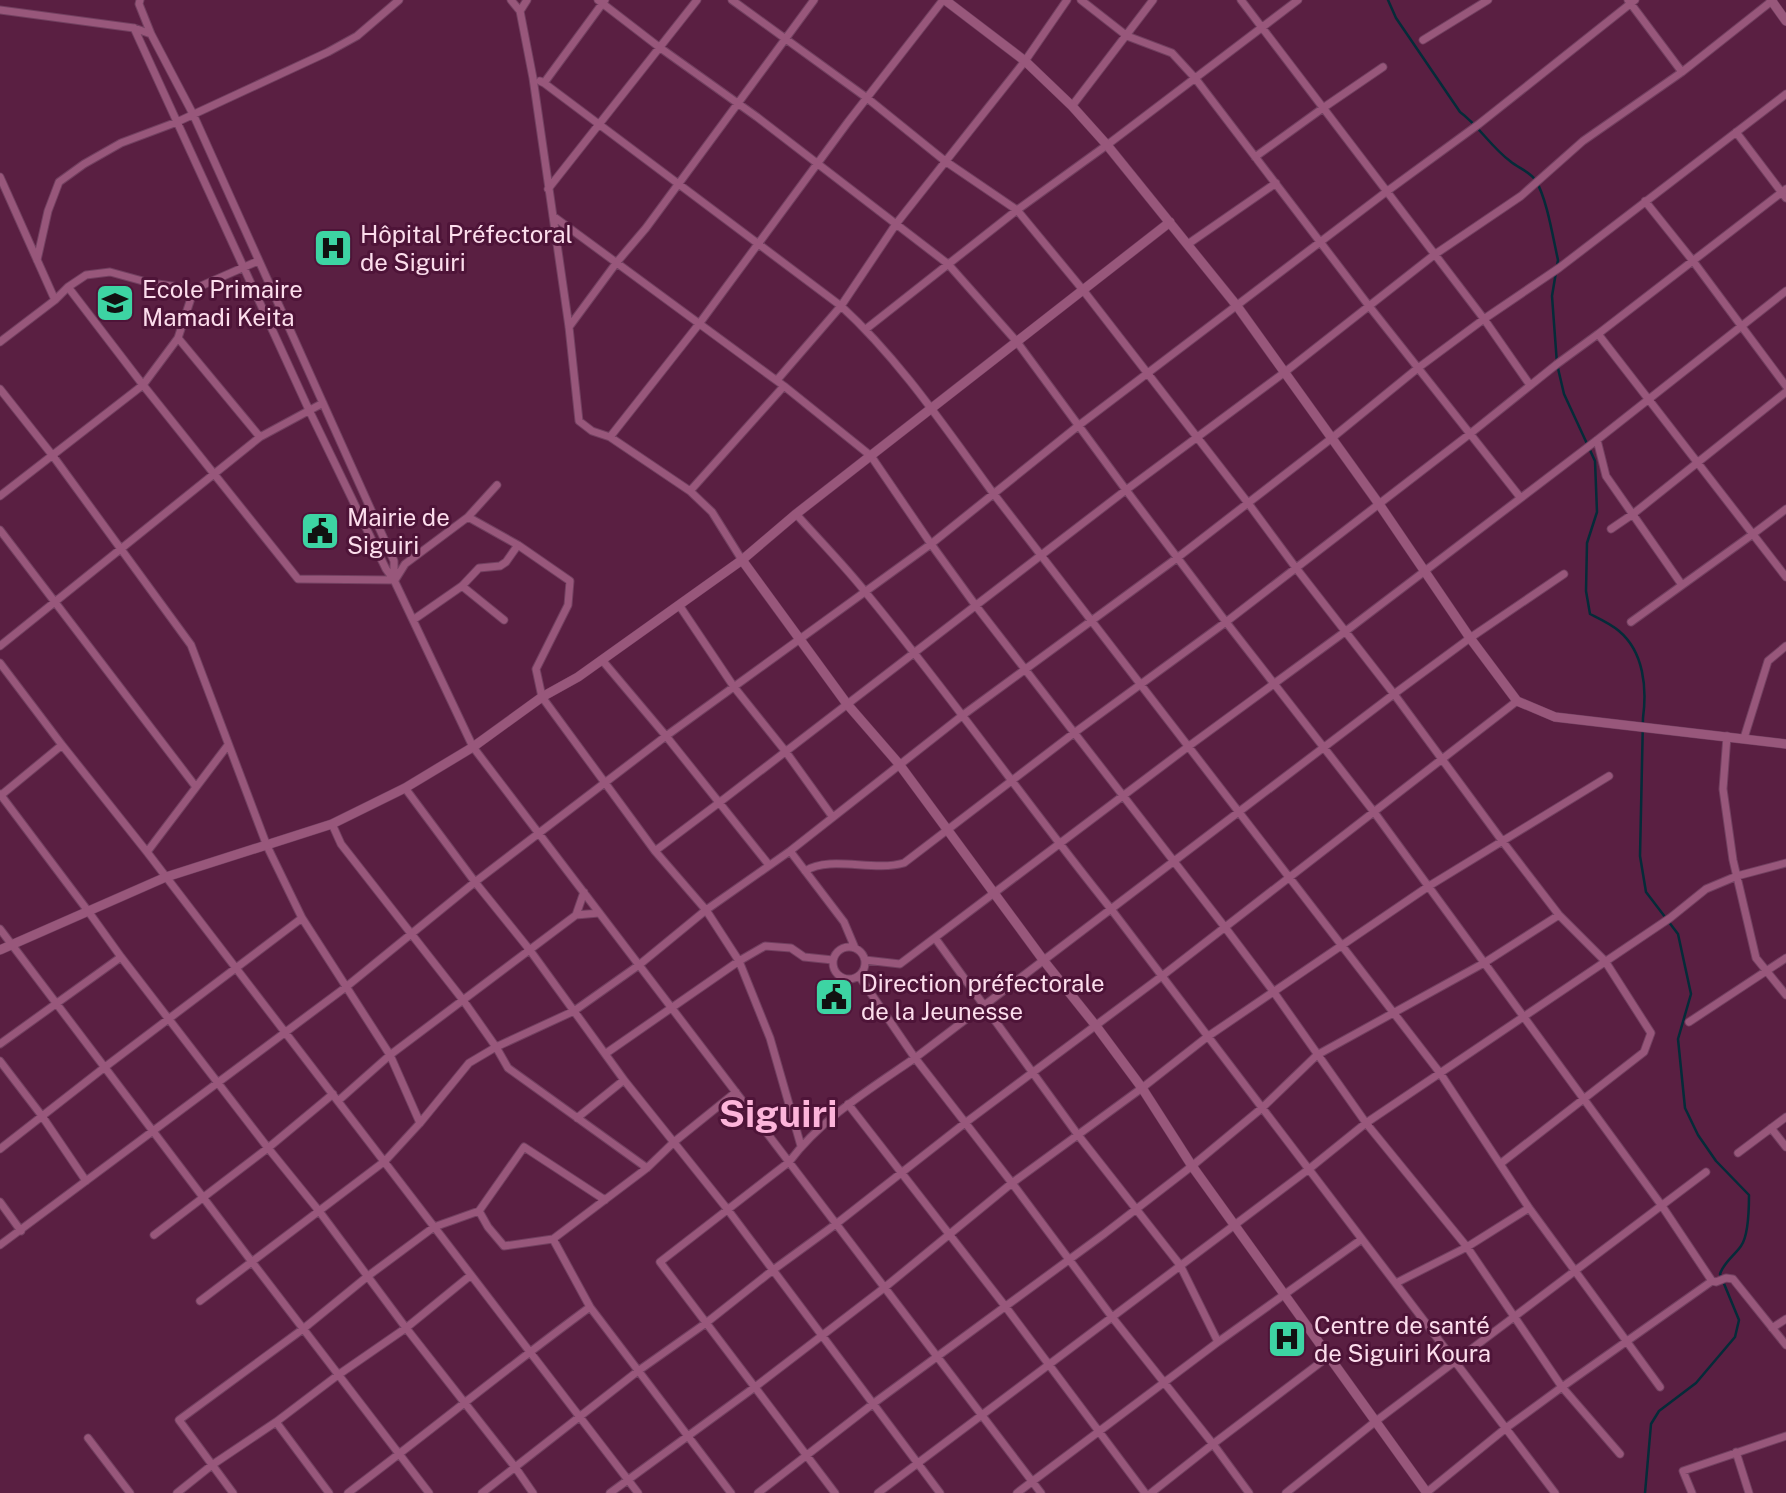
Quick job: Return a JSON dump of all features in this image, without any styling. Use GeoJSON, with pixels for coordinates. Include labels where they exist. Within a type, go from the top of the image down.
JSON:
{"type":"FeatureCollection","features":[{"type":"Feature","properties":{"kind":"street"},"geometry":{"type":"LineString","coordinates":[[140,0],[139,4],[151,34],[192,114],[394,561],[394,580]]}},
{"type":"Feature","properties":{"kind":"street"},"geometry":{"type":"LineString","coordinates":[[37,260],[48,211],[59,182],[85,163],[121,143],[177,122],[357,36],[399,0]]}},
{"type":"Feature","properties":{"kind":"street"},"geometry":{"type":"LineString","coordinates":[[511,0],[520,11],[533,78],[569,327],[579,421],[592,431],[610,437],[690,491],[712,512],[742,560],[799,640],[847,704],[899,764],[1044,961],[1142,1088],[1192,1166],[1427,1493],[1506,1428],[1714,1281],[1733,1279],[1786,1345]]}},
{"type":"Feature","properties":{"kind":"street"},"geometry":{"type":"LineString","coordinates":[[520,11],[527,0]]}},
{"type":"Feature","properties":{"kind":"street"},"geometry":{"type":"LineString","coordinates":[[548,189],[697,0]]}},
{"type":"Feature","properties":{"kind":"street"},"geometry":{"type":"LineString","coordinates":[[732,0],[867,98],[945,162],[1017,210],[1149,373],[1559,915],[1605,961],[1651,1033],[1644,1052],[1500,1164]]}},
{"type":"Feature","properties":{"kind":"street"},"geometry":{"type":"LineString","coordinates":[[569,327],[646,228],[814,0]]}},
{"type":"Feature","properties":{"kind":"street"},"geometry":{"type":"LineString","coordinates":[[610,437],[944,0],[1025,61],[1072,106],[1188,244],[1285,372],[1470,638],[1517,701],[1555,717],[1786,744]]}},
{"type":"Feature","properties":{"kind":"street"},"geometry":{"type":"LineString","coordinates":[[690,491],[841,306],[896,224],[1025,61],[1067,0]]}},
{"type":"Feature","properties":{"kind":"street"},"geometry":{"type":"LineString","coordinates":[[1081,0],[1127,36],[1172,53],[1195,78],[1369,306],[1520,497]]}},
{"type":"Feature","properties":{"kind":"street"},"geometry":{"type":"LineString","coordinates":[[1072,106],[1153,0]]}},
{"type":"Feature","properties":{"kind":"street"},"geometry":{"type":"LineString","coordinates":[[1241,0],[1484,319],[1530,386]]}},
{"type":"Feature","properties":{"kind":"street"},"geometry":{"type":"LineString","coordinates":[[866,329],[1017,210],[1298,0]]}},
{"type":"Feature","properties":{"kind":"street"},"geometry":{"type":"LineString","coordinates":[[1423,40],[1488,0]]}},
{"type":"Feature","properties":{"kind":"street"},"geometry":{"type":"LineString","coordinates":[[655,850],[1434,256],[1521,196],[1583,141],[1682,72],[1772,0],[1786,21]]}},
{"type":"Feature","properties":{"kind":"street"},"geometry":{"type":"LineString","coordinates":[[544,83],[602,1],[659,47],[738,103],[948,264],[1017,342],[1177,558],[1374,812],[1714,1281]]}},
{"type":"Feature","properties":{"kind":"street"},"geometry":{"type":"LineString","coordinates":[[0,1245],[285,1033],[666,736],[931,544],[1079,426],[1479,124],[1631,1],[1682,72]]}},
{"type":"Feature","properties":{"kind":"street"},"geometry":{"type":"LineString","coordinates":[[0,10],[134,28],[151,34]]}},
{"type":"Feature","properties":{"kind":"street"},"geometry":{"type":"LineString","coordinates":[[134,28],[309,410],[473,747],[1041,1493]]}},
{"type":"Feature","properties":{"kind":"street"},"geometry":{"type":"LineString","coordinates":[[1255,157],[1383,67]]}},
{"type":"Feature","properties":{"kind":"street"},"geometry":{"type":"LineString","coordinates":[[533,78],[544,83],[841,306],[866,329],[931,409],[1440,1073],[1529,1208],[1660,1387]]}},
{"type":"Feature","properties":{"kind":"street"},"geometry":{"type":"LineString","coordinates":[[200,1301],[385,1161],[420,1123],[469,1062],[574,1011],[639,965],[706,910],[790,851],[963,715],[1177,558],[1418,368],[1556,270],[1786,94]]}},
{"type":"Feature","properties":{"kind":"street"},"geometry":{"type":"LineString","coordinates":[[805,871],[825,863],[892,866],[904,863],[1074,733],[1226,622],[1530,386],[1785,193],[1736,132]]}},
{"type":"Feature","properties":{"kind":"street"},"geometry":{"type":"LineString","coordinates":[[0,177],[55,300]]}},
{"type":"Feature","properties":{"kind":"street"},"geometry":{"type":"LineString","coordinates":[[1188,244],[1276,183]]}},
{"type":"Feature","properties":{"kind":"street"},"geometry":{"type":"LineString","coordinates":[[1645,201],[1786,386]]}},
{"type":"Feature","properties":{"kind":"street"},"geometry":{"type":"LineString","coordinates":[[553,216],[780,383],[871,456],[976,606],[1224,926],[1366,1123],[1466,1247],[1562,1387],[1620,1454]]}},
{"type":"Feature","properties":{"kind":"street"},"geometry":{"type":"LineString","coordinates":[[0,950],[166,877],[332,824],[405,788],[473,747],[542,697],[578,677],[742,560],[796,514],[1170,222]]}},
{"type":"Feature","properties":{"kind":"street"},"geometry":{"type":"LineString","coordinates":[[0,342],[86,275],[110,272],[150,283],[194,289],[258,261]]}},
{"type":"Feature","properties":{"kind":"street"},"geometry":{"type":"LineString","coordinates":[[68,287],[298,579],[394,580]]}},
{"type":"Feature","properties":{"kind":"street"},"geometry":{"type":"LineString","coordinates":[[0,496],[143,385],[178,338],[194,289]]}},
{"type":"Feature","properties":{"kind":"street"},"geometry":{"type":"LineString","coordinates":[[865,960],[900,964],[1346,631],[1786,291]]}},
{"type":"Feature","properties":{"kind":"street"},"geometry":{"type":"LineString","coordinates":[[1598,334],[1786,577]]}},
{"type":"Feature","properties":{"kind":"street"},"geometry":{"type":"LineString","coordinates":[[178,338],[260,436]]}},
{"type":"Feature","properties":{"kind":"street"},"geometry":{"type":"LineString","coordinates":[[0,389],[122,548],[191,645],[267,846],[302,918],[390,1055],[420,1123]]}},
{"type":"Feature","properties":{"kind":"street"},"geometry":{"type":"LineString","coordinates":[[1611,528],[1633,514],[1786,392]]}},
{"type":"Feature","properties":{"kind":"street"},"geometry":{"type":"LineString","coordinates":[[0,646],[260,436],[323,403]]}},
{"type":"Feature","properties":{"kind":"street"},"geometry":{"type":"LineString","coordinates":[[1591,444],[1606,476],[1682,585]]}},
{"type":"Feature","properties":{"kind":"street"},"geometry":{"type":"LineString","coordinates":[[394,580],[405,564],[468,517],[497,485]]}},
{"type":"Feature","properties":{"kind":"street"},"geometry":{"type":"LineString","coordinates":[[1630,622],[1786,509]]}},
{"type":"Feature","properties":{"kind":"street"},"geometry":{"type":"LineString","coordinates":[[796,514],[866,592],[963,715],[1059,845],[1111,909],[1555,1493]]}},
{"type":"Feature","properties":{"kind":"street"},"geometry":{"type":"LineString","coordinates":[[468,517],[518,545],[570,581],[568,605],[536,669],[542,697],[655,850],[706,910],[739,961],[769,1038],[801,1146]]}},
{"type":"Feature","properties":{"kind":"street"},"geometry":{"type":"LineString","coordinates":[[0,530],[196,787]]}},
{"type":"Feature","properties":{"kind":"street"},"geometry":{"type":"LineString","coordinates":[[413,620],[461,586],[479,568],[500,566],[506,562],[518,545]]}},
{"type":"Feature","properties":{"kind":"street"},"geometry":{"type":"LineString","coordinates":[[835,1493],[660,1262],[789,1162],[801,1146],[848,1104],[984,1007],[1322,747],[1470,638],[1564,573]]}},
{"type":"Feature","properties":{"kind":"street"},"geometry":{"type":"LineString","coordinates":[[461,586],[504,620]]}},
{"type":"Feature","properties":{"kind":"street"},"geometry":{"type":"LineString","coordinates":[[679,605],[734,687],[832,816]]}},
{"type":"Feature","properties":{"kind":"street"},"geometry":{"type":"LineString","coordinates":[[1744,738],[1768,661],[1786,646]]}},
{"type":"Feature","properties":{"kind":"street"},"geometry":{"type":"LineString","coordinates":[[602,660],[769,865]]}},
{"type":"Feature","properties":{"kind":"street"},"geometry":{"type":"LineString","coordinates":[[0,663],[638,1493]]}},
{"type":"Feature","properties":{"kind":"street"},"geometry":{"type":"LineString","coordinates":[[482,1493],[638,1371],[706,1323],[965,1123],[1162,976],[1517,701]]}},
{"type":"Feature","properties":{"kind":"street"},"geometry":{"type":"LineString","coordinates":[[1727,736],[1723,789],[1737,876],[1756,958],[1786,995]]}},
{"type":"Feature","properties":{"kind":"street"},"geometry":{"type":"LineString","coordinates":[[62,745],[0,795],[121,957],[319,1211],[533,1493]]}},
{"type":"Feature","properties":{"kind":"street"},"geometry":{"type":"LineString","coordinates":[[147,852],[228,745]]}},
{"type":"Feature","properties":{"kind":"street"},"geometry":{"type":"LineString","coordinates":[[610,1493],[755,1387],[1012,1183],[1207,1037],[1429,886],[1609,776]]}},
{"type":"Feature","properties":{"kind":"street"},"geometry":{"type":"LineString","coordinates":[[405,788],[475,883],[529,949],[624,1080],[728,1210],[940,1493]]}},
{"type":"Feature","properties":{"kind":"street"},"geometry":{"type":"LineString","coordinates":[[332,824],[341,844],[463,1000],[508,1068],[647,1168]]}},
{"type":"Feature","properties":{"kind":"street"},"geometry":{"type":"LineString","coordinates":[[790,851],[844,922],[855,948],[865,960],[864,969],[859,976],[849,979],[838,975],[833,960],[839,950],[855,948]]}},
{"type":"Feature","properties":{"kind":"street"},"geometry":{"type":"LineString","coordinates":[[878,1493],[1309,1169],[1366,1123],[1667,920],[1706,889],[1737,876],[1786,863]]}},
{"type":"Feature","properties":{"kind":"street"},"geometry":{"type":"LineString","coordinates":[[576,915],[584,892]]}},
{"type":"Feature","properties":{"kind":"street"},"geometry":{"type":"LineString","coordinates":[[338,1101],[390,1055],[576,915],[599,913]]}},
{"type":"Feature","properties":{"kind":"street"},"geometry":{"type":"LineString","coordinates":[[758,1493],[874,1403],[1136,1210],[1262,1108],[1317,1055],[1485,963],[1559,915]]}},
{"type":"Feature","properties":{"kind":"street"},"geometry":{"type":"LineString","coordinates":[[0,1149],[302,918]]}},
{"type":"Feature","properties":{"kind":"street"},"geometry":{"type":"LineString","coordinates":[[0,929],[429,1493]]}},
{"type":"Feature","properties":{"kind":"street"},"geometry":{"type":"LineString","coordinates":[[935,938],[1032,1074],[1180,1265],[1218,1342]]}},
{"type":"Feature","properties":{"kind":"street"},"geometry":{"type":"LineString","coordinates":[[605,1055],[739,961],[765,946],[791,948],[804,957],[833,960]]}},
{"type":"Feature","properties":{"kind":"street"},"geometry":{"type":"LineString","coordinates":[[0,1044],[121,957]]}},
{"type":"Feature","properties":{"kind":"street"},"geometry":{"type":"LineString","coordinates":[[1689,1022],[1786,958]]}},
{"type":"Feature","properties":{"kind":"street"},"geometry":{"type":"LineString","coordinates":[[859,976],[915,1058],[1249,1493]]}},
{"type":"Feature","properties":{"kind":"street"},"geometry":{"type":"LineString","coordinates":[[0,1061],[86,1181]]}},
{"type":"Feature","properties":{"kind":"street"},"geometry":{"type":"LineString","coordinates":[[578,1118],[624,1080]]}},
{"type":"Feature","properties":{"kind":"street"},"geometry":{"type":"LineString","coordinates":[[479,1211],[504,1246],[553,1239],[647,1168],[674,1142],[736,1092]]}},
{"type":"Feature","properties":{"kind":"street"},"geometry":{"type":"LineString","coordinates":[[154,1236],[268,1148],[332,1094]]}},
{"type":"Feature","properties":{"kind":"street"},"geometry":{"type":"LineString","coordinates":[[848,1104],[903,1172],[1145,1493]]}},
{"type":"Feature","properties":{"kind":"street"},"geometry":{"type":"LineString","coordinates":[[1738,1153],[1786,1117]]}},
{"type":"Feature","properties":{"kind":"street"},"geometry":{"type":"LineString","coordinates":[[1771,1128],[1786,1147]]}},
{"type":"Feature","properties":{"kind":"street"},"geometry":{"type":"LineString","coordinates":[[233,1493],[178,1420],[303,1329],[434,1227],[479,1211],[523,1147],[605,1200]]}},
{"type":"Feature","properties":{"kind":"street"},"geometry":{"type":"LineString","coordinates":[[1286,1493],[1376,1421],[1706,1172]]}},
{"type":"Feature","properties":{"kind":"street"},"geometry":{"type":"LineString","coordinates":[[0,1202],[21,1231]]}},
{"type":"Feature","properties":{"kind":"street"},"geometry":{"type":"LineString","coordinates":[[1396,1283],[1466,1247],[1529,1208]]}},
{"type":"Feature","properties":{"kind":"street"},"geometry":{"type":"LineString","coordinates":[[1017,1493],[1362,1238]]}},
{"type":"Feature","properties":{"kind":"street"},"geometry":{"type":"LineString","coordinates":[[553,1239],[590,1307],[731,1493]]}},
{"type":"Feature","properties":{"kind":"street"},"geometry":{"type":"LineString","coordinates":[[177,1493],[212,1465],[406,1328],[471,1275]]}},
{"type":"Feature","properties":{"kind":"street"},"geometry":{"type":"LineString","coordinates":[[348,1493],[590,1307]]}},
{"type":"Feature","properties":{"kind":"street"},"geometry":{"type":"LineString","coordinates":[[1772,1328],[1786,1319]]}},
{"type":"Feature","properties":{"kind":"street"},"geometry":{"type":"LineString","coordinates":[[1151,1493],[1329,1356]]}},
{"type":"Feature","properties":{"kind":"street"},"geometry":{"type":"LineString","coordinates":[[276,1422],[329,1493]]}},
{"type":"Feature","properties":{"kind":"street"},"geometry":{"type":"LineString","coordinates":[[1692,1493],[1683,1471],[1786,1436]]}},
{"type":"Feature","properties":{"kind":"street"},"geometry":{"type":"LineString","coordinates":[[88,1438],[130,1493]]}},
{"type":"Feature","properties":{"kind":"street"},"geometry":{"type":"LineString","coordinates":[[1736,1452],[1749,1493]]}},
{"type":"Feature","properties":{"kind":"waterway"},"geometry":{"type":"LineString","coordinates":[[1388,0],[1396,18],[1460,112],[1503,155],[1536,181],[1549,219],[1557,266]]}},
{"type":"Feature","properties":{"kind":"waterway"},"geometry":{"type":"LineString","coordinates":[[1556,272],[1552,296],[1557,364],[1564,394],[1595,461],[1597,512],[1587,543],[1586,591],[1590,614],[1613,626],[1627,640],[1639,660],[1644,683],[1640,856],[1646,892],[1678,934],[1691,994],[1678,1039],[1685,1108],[1698,1135],[1716,1161],[1749,1195],[1744,1241],[1720,1274],[1739,1320],[1735,1337],[1696,1383],[1659,1411],[1651,1424],[1645,1493]]}},
{"type":"Feature","properties":{"kind":"place","name":"Hôpital Préfectoral de Siguiri"},"geometry":{"type":"Point","coordinates":[333,248]}},
{"type":"Feature","properties":{"kind":"place","name":"Ecole Primaire Mamadi Keita"},"geometry":{"type":"Point","coordinates":[115,303]}},
{"type":"Feature","properties":{"kind":"place","name":"Mairie de Siguiri"},"geometry":{"type":"Point","coordinates":[320,531]}},
{"type":"Feature","properties":{"kind":"place","name":"Direction préfectorale de la Jeunesse"},"geometry":{"type":"Point","coordinates":[834,997]}},
{"type":"Feature","properties":{"kind":"place","name":"Centre de santé de Siguiri Koura"},"geometry":{"type":"Point","coordinates":[1287,1339]}},
{"type":"Feature","properties":{"kind":"district","name":"Siguiri"},"geometry":{"type":"Point","coordinates":[778,1113]}}]}
